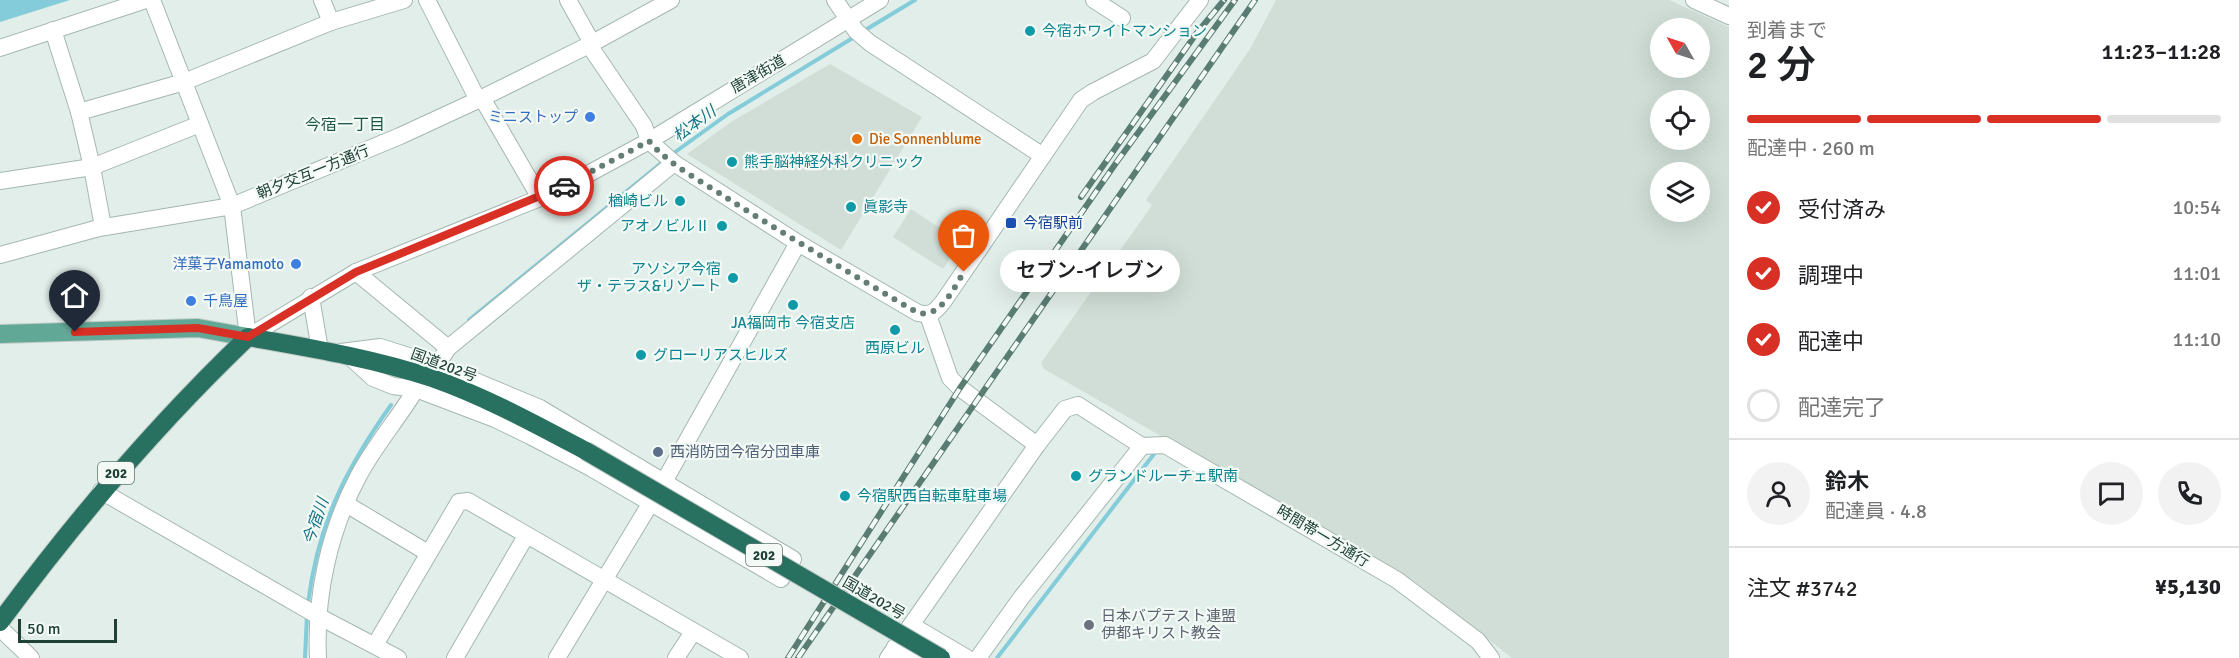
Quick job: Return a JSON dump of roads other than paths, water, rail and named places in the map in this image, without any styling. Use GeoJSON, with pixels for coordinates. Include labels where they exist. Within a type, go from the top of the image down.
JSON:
{"type":"FeatureCollection","features":[{"type":"Feature","properties":{"kind":"highway","name":"国道202号"},"geometry":{"type":"LineString","coordinates":[[248,337],[334,353],[432,378],[502,406],[586,451],[941,658]]}},
{"type":"Feature","properties":{"kind":"highway","name":"202"},"geometry":{"type":"LineString","coordinates":[[0,622],[101,491],[168,415],[248,337]]}},
{"type":"Feature","properties":{"kind":"main road"},"geometry":{"type":"LineString","coordinates":[[0,334],[198,328],[248,337]]}},
{"type":"Feature","properties":{"kind":"street"},"geometry":{"type":"LineString","coordinates":[[0,48],[146,0]]}},
{"type":"Feature","properties":{"kind":"street"},"geometry":{"type":"LineString","coordinates":[[152,0],[232,206],[248,337]]}},
{"type":"Feature","properties":{"kind":"street"},"geometry":{"type":"LineString","coordinates":[[322,0],[331,22]]}},
{"type":"Feature","properties":{"kind":"street"},"geometry":{"type":"LineString","coordinates":[[79,112],[184,82],[331,22],[404,0]]}},
{"type":"Feature","properties":{"kind":"street"},"geometry":{"type":"LineString","coordinates":[[427,0],[480,99],[540,198]]}},
{"type":"Feature","properties":{"kind":"street"},"geometry":{"type":"LineString","coordinates":[[568,0],[590,44],[644,126],[653,145],[674,163],[798,243],[918,313],[928,315],[944,303],[1082,100],[1152,61],[1200,0]]}},
{"type":"Feature","properties":{"kind":"street","name":"朝夕交互一方通行"},"geometry":{"type":"LineString","coordinates":[[0,255],[103,227],[232,206],[400,136],[480,99],[671,0]]}},
{"type":"Feature","properties":{"kind":"street"},"geometry":{"type":"LineString","coordinates":[[835,0],[852,26],[870,42],[1043,156]]}},
{"type":"Feature","properties":{"kind":"street","name":"唐津街道"},"geometry":{"type":"LineString","coordinates":[[248,337],[356,272],[540,198],[653,145],[852,26],[880,0]]}},
{"type":"Feature","properties":{"kind":"street"},"geometry":{"type":"LineString","coordinates":[[1094,0],[1122,18]]}},
{"type":"Feature","properties":{"kind":"street"},"geometry":{"type":"LineString","coordinates":[[1694,0],[1729,16]]}},
{"type":"Feature","properties":{"kind":"street"},"geometry":{"type":"LineString","coordinates":[[53,30],[79,112],[103,227]]}},
{"type":"Feature","properties":{"kind":"street"},"geometry":{"type":"LineString","coordinates":[[0,181],[92,167],[200,124]]}},
{"type":"Feature","properties":{"kind":"street"},"geometry":{"type":"LineString","coordinates":[[437,365],[448,348],[674,163]]}},
{"type":"Feature","properties":{"kind":"street"},"geometry":{"type":"LineString","coordinates":[[556,658],[663,481],[798,243]]}},
{"type":"Feature","properties":{"kind":"street"},"geometry":{"type":"LineString","coordinates":[[356,272],[448,348]]}},
{"type":"Feature","properties":{"kind":"street"},"geometry":{"type":"LineString","coordinates":[[311,297],[334,353],[373,378],[393,386],[416,389],[531,436],[591,468],[649,504],[781,579],[793,559],[540,408],[437,365],[380,347],[334,353]]}},
{"type":"Feature","properties":{"kind":"street"},"geometry":{"type":"LineString","coordinates":[[928,315],[950,378],[960,388],[1037,445]]}},
{"type":"Feature","properties":{"kind":"street"},"geometry":{"type":"LineString","coordinates":[[318,658],[321,581],[345,504],[373,452],[416,389]]}},
{"type":"Feature","properties":{"kind":"street"},"geometry":{"type":"LineString","coordinates":[[913,658],[891,653],[1037,445],[1065,410],[1078,405],[1142,446],[1021,598],[978,658]]}},
{"type":"Feature","properties":{"kind":"street","name":"時間帯一方通行"},"geometry":{"type":"LineString","coordinates":[[1142,446],[1165,445],[1397,580],[1478,642],[1489,657]]}},
{"type":"Feature","properties":{"kind":"street"},"geometry":{"type":"LineString","coordinates":[[101,491],[318,616],[398,658]]}},
{"type":"Feature","properties":{"kind":"street"},"geometry":{"type":"LineString","coordinates":[[375,645],[459,502],[468,501],[740,658]]}},
{"type":"Feature","properties":{"kind":"street"},"geometry":{"type":"LineString","coordinates":[[345,504],[428,553]]}},
{"type":"Feature","properties":{"kind":"street"},"geometry":{"type":"LineString","coordinates":[[455,658],[526,536]]}},
{"type":"Feature","properties":{"kind":"street"},"geometry":{"type":"LineString","coordinates":[[911,625],[967,658]]}},
{"type":"Feature","properties":{"kind":"street"},"geometry":{"type":"LineString","coordinates":[[0,628],[31,658]]}},
{"type":"Feature","properties":{"kind":"street"},"geometry":{"type":"LineString","coordinates":[[676,658],[693,632]]}},
{"type":"Feature","properties":{"kind":"water"},"geometry":{"type":"Polygon","coordinates":[[[0,0],[70,0],[0,22],[0,0]]]}},
{"type":"Feature","properties":{"kind":"waterway","name":"松本川"},"geometry":{"type":"LineString","coordinates":[[862,32],[915,0]]}},
{"type":"Feature","properties":{"kind":"waterway","name":"松本川"},"geometry":{"type":"LineString","coordinates":[[671,155],[728,114],[856,36]]}},
{"type":"Feature","properties":{"kind":"waterway","name":"松本川"},"geometry":{"type":"LineString","coordinates":[[469,320],[665,160]]}},
{"type":"Feature","properties":{"kind":"waterway","name":"今宿川"},"geometry":{"type":"LineString","coordinates":[[308,603],[319,548],[336,499],[360,452],[391,405]]}},
{"type":"Feature","properties":{"kind":"waterway"},"geometry":{"type":"LineString","coordinates":[[997,658],[1154,454]]}},
{"type":"Feature","properties":{"kind":"waterway","name":"今宿川"},"geometry":{"type":"LineString","coordinates":[[305,658],[307,614]]}},
{"type":"Feature","properties":{"kind":"railway"},"geometry":{"type":"LineString","coordinates":[[1081,197],[1196,34],[1224,0]]}},
{"type":"Feature","properties":{"kind":"railway"},"geometry":{"type":"LineString","coordinates":[[788,658],[960,388],[1116,163],[1235,0]]}},
{"type":"Feature","properties":{"kind":"railway"},"geometry":{"type":"LineString","coordinates":[[798,658],[1255,0]]}},
{"type":"Feature","properties":{"kind":"place","name":"今宿ホワイトマンション"},"geometry":{"type":"Point","coordinates":[1030,31]}},
{"type":"Feature","properties":{"kind":"place","name":"ミニストップ"},"geometry":{"type":"Point","coordinates":[590,117]}},
{"type":"Feature","properties":{"kind":"place","name":"Die Sonnenblume"},"geometry":{"type":"Point","coordinates":[857,139]}},
{"type":"Feature","properties":{"kind":"place","name":"熊手脳神経外科クリニック"},"geometry":{"type":"Point","coordinates":[732,162]}},
{"type":"Feature","properties":{"kind":"place","name":"楢崎ビル"},"geometry":{"type":"Point","coordinates":[680,201]}},
{"type":"Feature","properties":{"kind":"place","name":"眞影寺"},"geometry":{"type":"Point","coordinates":[851,207]}},
{"type":"Feature","properties":{"kind":"place","name":"今宿駅前"},"geometry":{"type":"Point","coordinates":[1011,223]}},
{"type":"Feature","properties":{"kind":"place","name":"アオノビルⅡ"},"geometry":{"type":"Point","coordinates":[722,226]}},
{"type":"Feature","properties":{"kind":"place","name":"洋菓子Yamamoto"},"geometry":{"type":"Point","coordinates":[296,264]}},
{"type":"Feature","properties":{"kind":"place","name":"セブン-イレブン"},"geometry":{"type":"Point","coordinates":[964,272]}},
{"type":"Feature","properties":{"kind":"place","name":"アソシア今宿 ザ・テラス&リゾート"},"geometry":{"type":"Point","coordinates":[733,278]}},
{"type":"Feature","properties":{"kind":"place","name":"千鳥屋"},"geometry":{"type":"Point","coordinates":[191,301]}},
{"type":"Feature","properties":{"kind":"place","name":"JA福岡市 今宿支店"},"geometry":{"type":"Point","coordinates":[793,305]}},
{"type":"Feature","properties":{"kind":"place","name":"西原ビル"},"geometry":{"type":"Point","coordinates":[895,330]}},
{"type":"Feature","properties":{"kind":"place","name":"グローリアスヒルズ"},"geometry":{"type":"Point","coordinates":[641,355]}},
{"type":"Feature","properties":{"kind":"place","name":"西消防団今宿分団車庫"},"geometry":{"type":"Point","coordinates":[658,452]}},
{"type":"Feature","properties":{"kind":"place","name":"グランドルーチェ駅南"},"geometry":{"type":"Point","coordinates":[1076,476]}},
{"type":"Feature","properties":{"kind":"place","name":"今宿駅西自転車駐車場"},"geometry":{"type":"Point","coordinates":[845,496]}},
{"type":"Feature","properties":{"kind":"place","name":"日本バプテスト連盟 伊都キリスト教会"},"geometry":{"type":"Point","coordinates":[1089,625]}},
{"type":"Feature","properties":{"kind":"district","name":"今宿一丁目"},"geometry":{"type":"Point","coordinates":[345,124]}}]}
